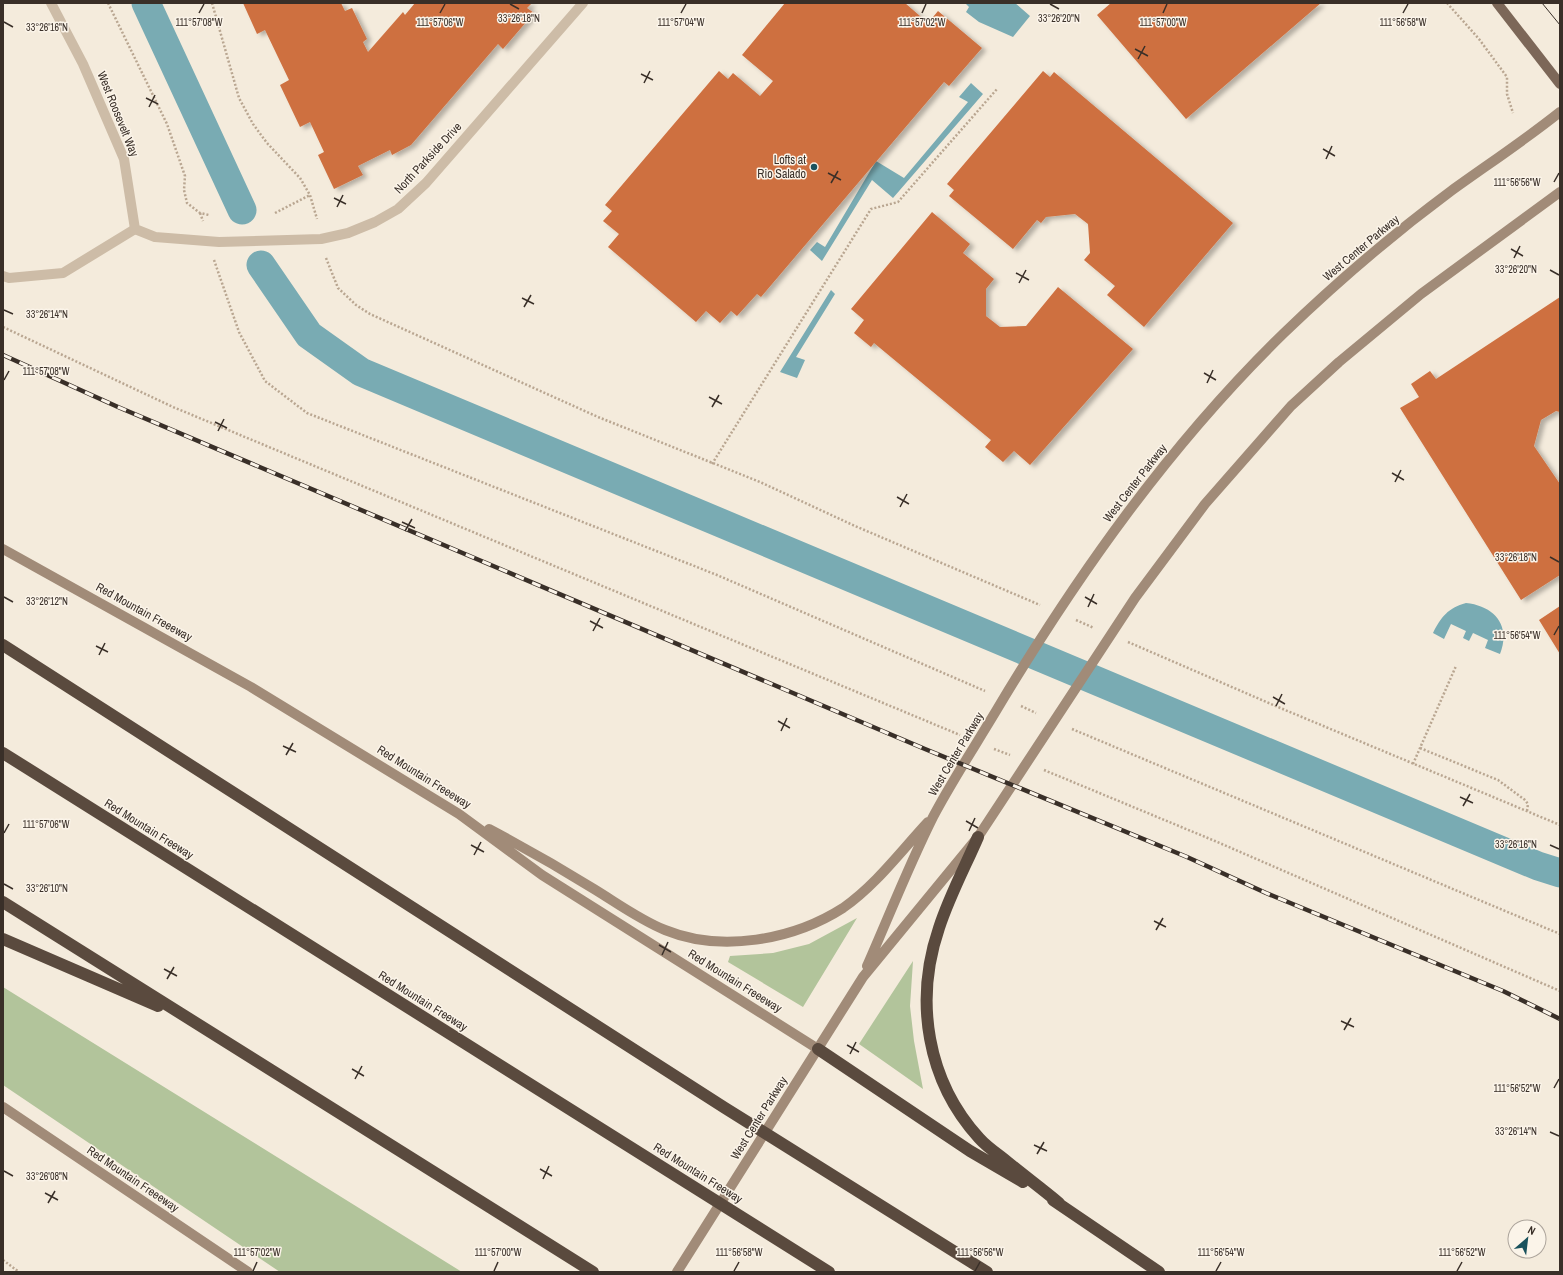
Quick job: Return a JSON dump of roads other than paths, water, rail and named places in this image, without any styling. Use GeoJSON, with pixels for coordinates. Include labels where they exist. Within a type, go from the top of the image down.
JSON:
{"type":"FeatureCollection","features":[{"type":"Feature","properties":{"kind":"highway"},"geometry":{"type":"LineString","coordinates":[[3,645],[718,1104],[987,1272]]}},
{"type":"Feature","properties":{"kind":"highway","name":"Red Mountain Freeway"},"geometry":{"type":"LineString","coordinates":[[3,753],[829,1272]]}},
{"type":"Feature","properties":{"kind":"highway"},"geometry":{"type":"LineString","coordinates":[[978,837],[945,912],[933,954],[928,978],[926,1004],[932,1056],[942,1083],[954,1106],[980,1139],[1059,1203]]}},
{"type":"Feature","properties":{"kind":"highway"},"geometry":{"type":"LineString","coordinates":[[3,902],[593,1272]]}},
{"type":"Feature","properties":{"kind":"highway"},"geometry":{"type":"LineString","coordinates":[[3,939],[195,1023]]}},
{"type":"Feature","properties":{"kind":"highway"},"geometry":{"type":"LineString","coordinates":[[818,1049],[970,1151],[1059,1203],[1159,1272]]}},
{"type":"Feature","properties":{"kind":"main road"},"geometry":{"type":"LineString","coordinates":[[1497,3],[1560,84]]}},
{"type":"Feature","properties":{"kind":"street","name":"West Roosevelt Way"},"geometry":{"type":"LineString","coordinates":[[51,3],[83,64],[124,159],[135,229]]}},
{"type":"Feature","properties":{"kind":"street","name":"North Parkside Drive"},"geometry":{"type":"LineString","coordinates":[[135,229],[155,237],[214,242],[300,240],[348,234],[375,222],[398,209],[426,183],[583,3]]}},
{"type":"Feature","properties":{"kind":"street","name":"West Center Parkway"},"geometry":{"type":"LineString","coordinates":[[677,1272],[794,1088],[862,977],[934,816],[1026,662],[1100,550],[1167,461],[1205,417],[1283,334],[1322,298],[1405,227],[1450,192],[1560,112]]}},
{"type":"Feature","properties":{"kind":"street","name":"West Center Parkway"},"geometry":{"type":"LineString","coordinates":[[862,977],[978,837],[1115,628],[1154,572],[1216,492],[1291,406],[1339,362],[1421,294],[1560,192]]}},
{"type":"Feature","properties":{"kind":"street"},"geometry":{"type":"LineString","coordinates":[[3,276],[9,278],[63,273],[135,229]]}},
{"type":"Feature","properties":{"kind":"street","name":"Red Mountain Freeeway"},"geometry":{"type":"LineString","coordinates":[[3,549],[244,683],[459,814],[542,875],[818,1049]]}},
{"type":"Feature","properties":{"kind":"street"},"geometry":{"type":"LineString","coordinates":[[459,814],[547,860],[645,920],[665,930],[687,937],[733,941],[757,939],[801,929],[842,908],[877,878],[934,816]]}},
{"type":"Feature","properties":{"kind":"street","name":"Red Mountain Freeeway"},"geometry":{"type":"LineString","coordinates":[[3,1107],[248,1272]]}},
{"type":"Feature","properties":{"kind":"water"},"geometry":{"type":"Polygon","coordinates":[[[965,3],[1015,3],[1030,16],[1013,37],[979,22],[966,12],[969,7],[965,3]]]}},
{"type":"Feature","properties":{"kind":"water"},"geometry":{"type":"Polygon","coordinates":[[[971,83],[983,94],[893,198],[872,180],[822,261],[810,250],[817,242],[825,247],[876,161],[904,178],[968,102],[959,97],[971,83]]]}},
{"type":"Feature","properties":{"kind":"water"},"geometry":{"type":"Polygon","coordinates":[[[831,290],[835,294],[796,357],[805,360],[797,378],[780,372],[831,290]]]}},
{"type":"Feature","properties":{"kind":"water"},"geometry":{"type":"Polygon","coordinates":[[[1466,603],[1485,608],[1498,619],[1502,626],[1503,635],[1503,644],[1500,654],[1485,648],[1488,640],[1473,633],[1469,641],[1463,638],[1466,631],[1451,624],[1444,639],[1433,633],[1439,622],[1450,610],[1466,603]]]}},
{"type":"Feature","properties":{"kind":"waterway"},"geometry":{"type":"LineString","coordinates":[[146,3],[242,210]]}},
{"type":"Feature","properties":{"kind":"waterway"},"geometry":{"type":"LineString","coordinates":[[261,265],[309,335],[361,372],[1538,866],[1560,873]]}},
{"type":"Feature","properties":{"kind":"tram line"},"geometry":{"type":"LineString","coordinates":[[1542,3],[1560,25]]}},
{"type":"Feature","properties":{"kind":"railway"},"geometry":{"type":"LineString","coordinates":[[3,355],[118,407],[925,749],[1187,857],[1266,893],[1503,991],[1560,1019]]}},
{"type":"Feature","properties":{"kind":"place","name":"Lofts at Rio Salado"},"geometry":{"type":"Point","coordinates":[814,167]}}]}
